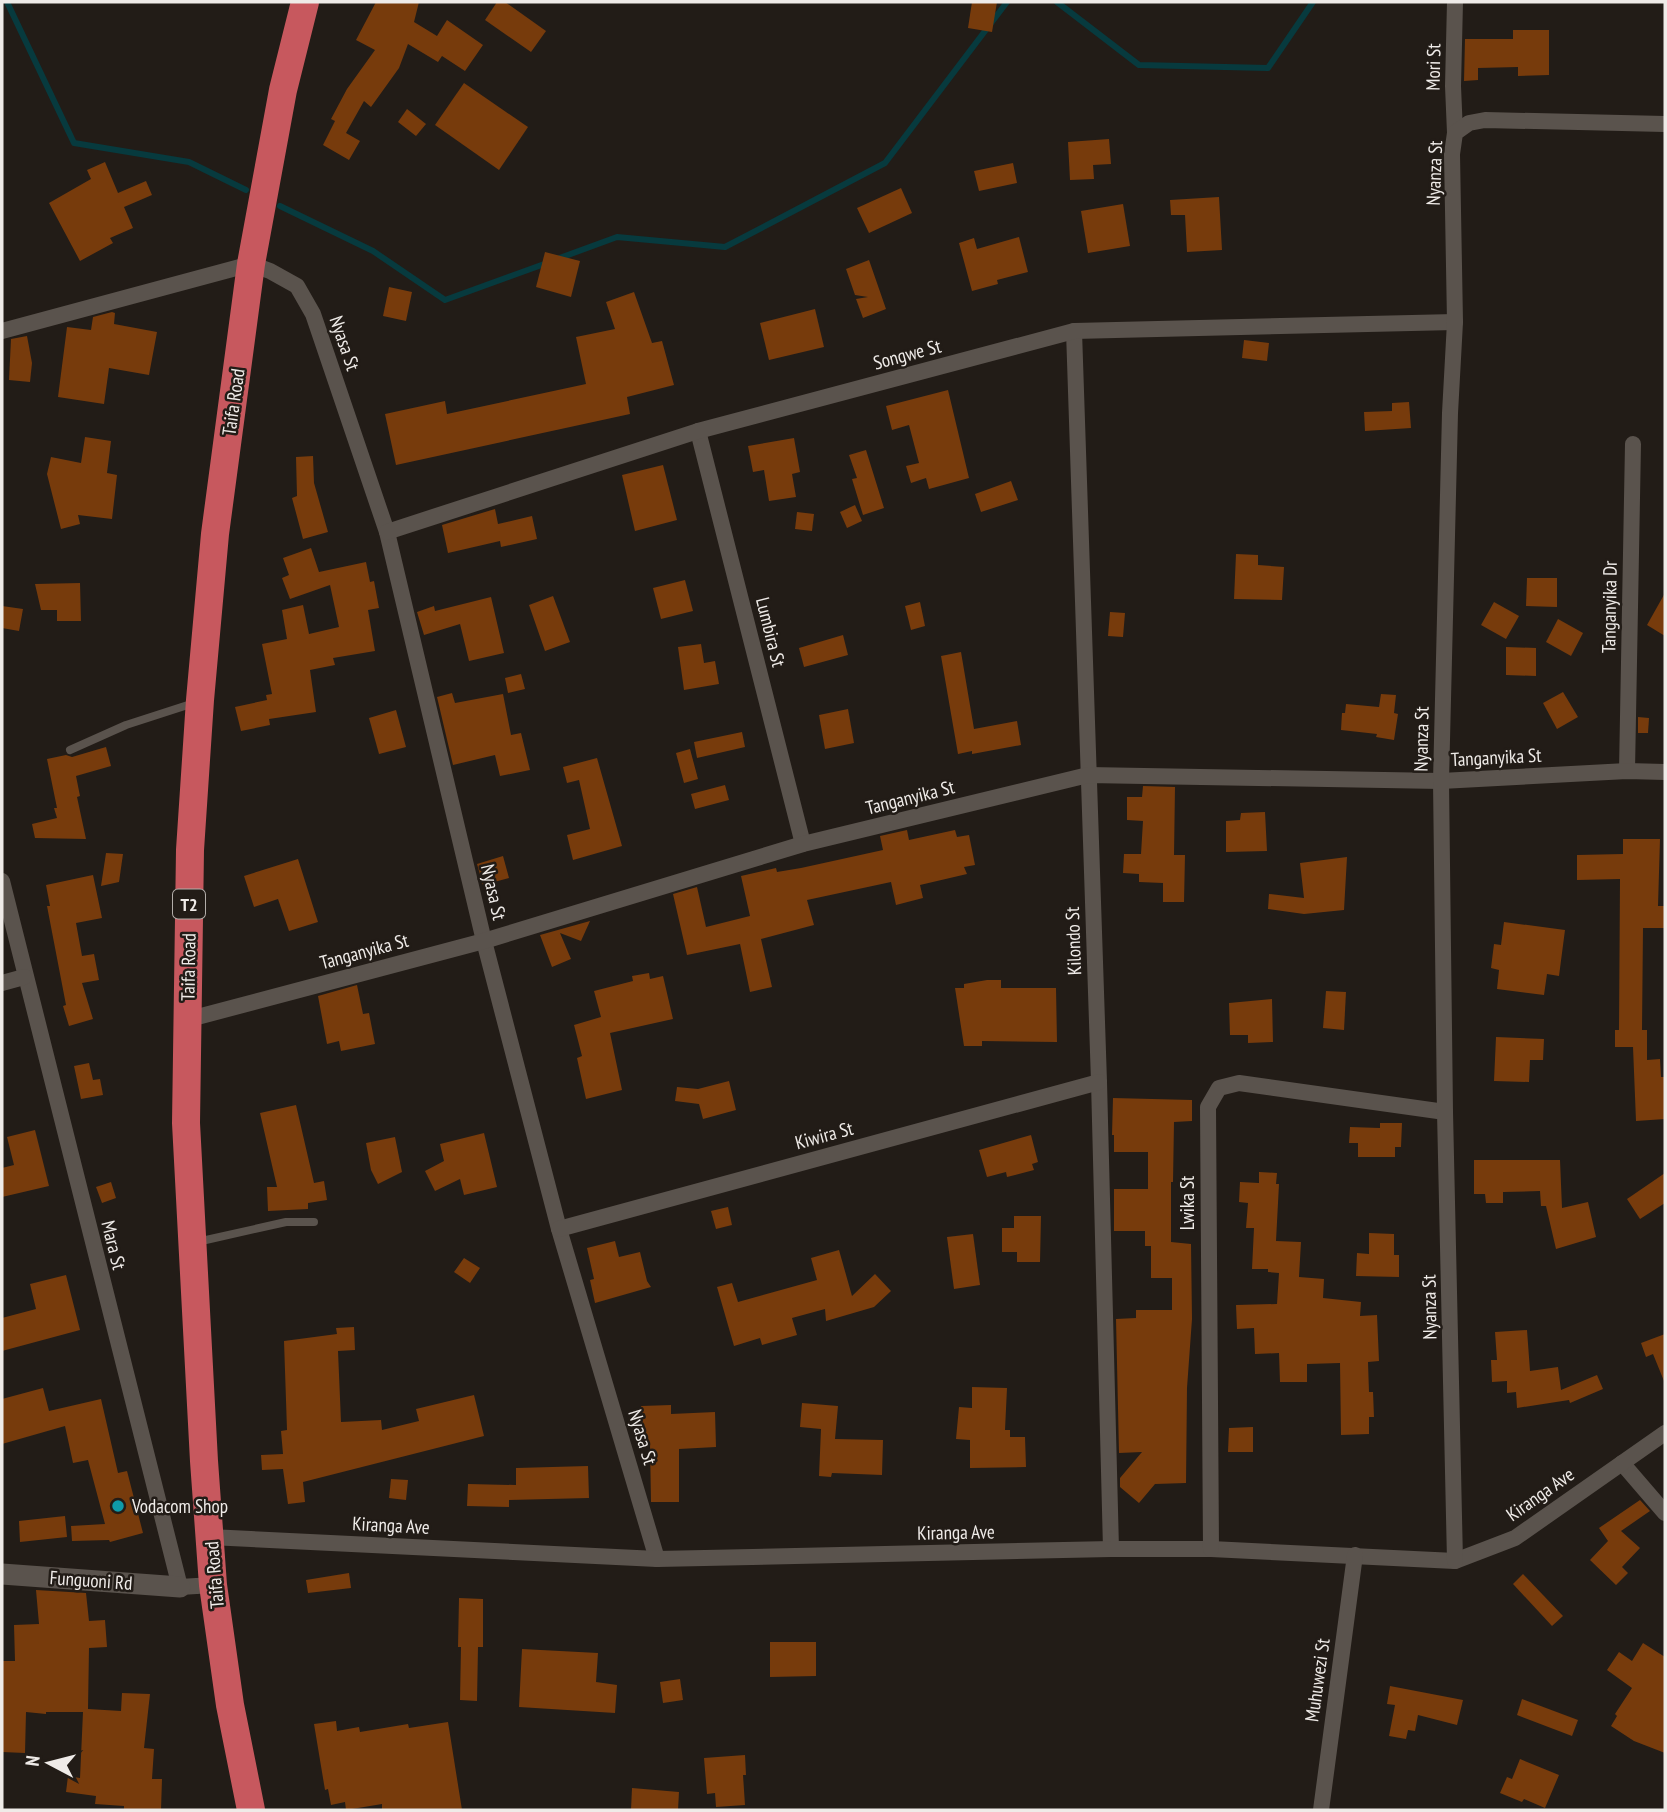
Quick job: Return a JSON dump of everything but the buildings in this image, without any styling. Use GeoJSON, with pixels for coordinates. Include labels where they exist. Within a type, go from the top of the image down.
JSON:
{"type":"FeatureCollection","features":[{"type":"Feature","properties":{"kind":"highway","name":"Taifa Road"},"geometry":{"type":"LineString","coordinates":[[251,1810],[230,1705],[213,1585],[204,1461],[186,1123],[190,850],[215,534],[251,264],[283,90],[305,2]]}},
{"type":"Feature","properties":{"kind":"street","name":"Mori St"},"geometry":{"type":"LineString","coordinates":[[1455,2],[1455,133]]}},
{"type":"Feature","properties":{"kind":"street","name":"Nyanza St"},"geometry":{"type":"LineString","coordinates":[[1455,1561],[1441,781],[1450,412],[1455,322],[1452,154],[1455,133],[1468,123],[1485,120],[1665,124]]}},
{"type":"Feature","properties":{"kind":"street"},"geometry":{"type":"LineString","coordinates":[[2,331],[251,264]]}},
{"type":"Feature","properties":{"kind":"street","name":"Nyasa St"},"geometry":{"type":"LineString","coordinates":[[251,264],[297,286],[313,314],[387,532],[484,941],[559,1229],[657,1559]]}},
{"type":"Feature","properties":{"kind":"street","name":"Songwe St"},"geometry":{"type":"LineString","coordinates":[[387,532],[698,431],[1074,331],[1455,322]]}},
{"type":"Feature","properties":{"kind":"street","name":"Kilondo St"},"geometry":{"type":"LineString","coordinates":[[1074,331],[1099,1082],[1111,1549]]}},
{"type":"Feature","properties":{"kind":"street","name":"Lumbira St"},"geometry":{"type":"LineString","coordinates":[[698,431],[803,844]]}},
{"type":"Feature","properties":{"kind":"street","name":"Tanganyika Dr"},"geometry":{"type":"LineString","coordinates":[[1627,771],[1633,444]]}},
{"type":"Feature","properties":{"kind":"street","name":"Tanganyika St"},"geometry":{"type":"LineString","coordinates":[[186,1020],[484,941],[803,844],[1088,775],[1441,781],[1627,771],[1665,772]]}},
{"type":"Feature","properties":{"kind":"street","name":"Mara St"},"geometry":{"type":"LineString","coordinates":[[2,881],[24,977],[180,1587]]}},
{"type":"Feature","properties":{"kind":"street"},"geometry":{"type":"LineString","coordinates":[[2,983],[24,977]]}},
{"type":"Feature","properties":{"kind":"street","name":"Kiwira St"},"geometry":{"type":"LineString","coordinates":[[559,1229],[1099,1082]]}},
{"type":"Feature","properties":{"kind":"street","name":"Lwika St"},"geometry":{"type":"LineString","coordinates":[[1211,1549],[1208,1107],[1219,1088],[1239,1083],[1445,1112]]}},
{"type":"Feature","properties":{"kind":"street","name":"Kiranga Ave"},"geometry":{"type":"LineString","coordinates":[[210,1537],[657,1559],[1211,1549],[1455,1561],[1515,1538],[1665,1433]]}},
{"type":"Feature","properties":{"kind":"street"},"geometry":{"type":"LineString","coordinates":[[1622,1463],[1665,1513]]}},
{"type":"Feature","properties":{"kind":"street","name":"Muhuwezi St"},"geometry":{"type":"LineString","coordinates":[[1321,1810],[1355,1555]]}},
{"type":"Feature","properties":{"kind":"street","name":"Funguoni Rd"},"geometry":{"type":"LineString","coordinates":[[2,1574],[180,1587]]}},
{"type":"Feature","properties":{"kind":"street"},"geometry":{"type":"LineString","coordinates":[[180,1587],[213,1585]]}},
{"type":"Feature","properties":{"kind":"lane"},"geometry":{"type":"LineString","coordinates":[[70,750],[125,725],[200,701]]}},
{"type":"Feature","properties":{"kind":"lane"},"geometry":{"type":"LineString","coordinates":[[194,1243],[286,1222],[314,1222]]}},
{"type":"Feature","properties":{"kind":"waterway"},"geometry":{"type":"LineString","coordinates":[[7,2],[74,143],[189,162],[246,190]]}},
{"type":"Feature","properties":{"kind":"waterway"},"geometry":{"type":"LineString","coordinates":[[557,259],[617,237],[725,247],[885,163],[1007,2]]}},
{"type":"Feature","properties":{"kind":"waterway"},"geometry":{"type":"LineString","coordinates":[[1057,2],[1139,65],[1268,68],[1313,2]]}},
{"type":"Feature","properties":{"kind":"waterway"},"geometry":{"type":"LineString","coordinates":[[280,206],[373,251],[445,300],[547,263]]}},
{"type":"Feature","properties":{"kind":"place","name":"Vodacom Shop"},"geometry":{"type":"Point","coordinates":[118,1506]}}]}
